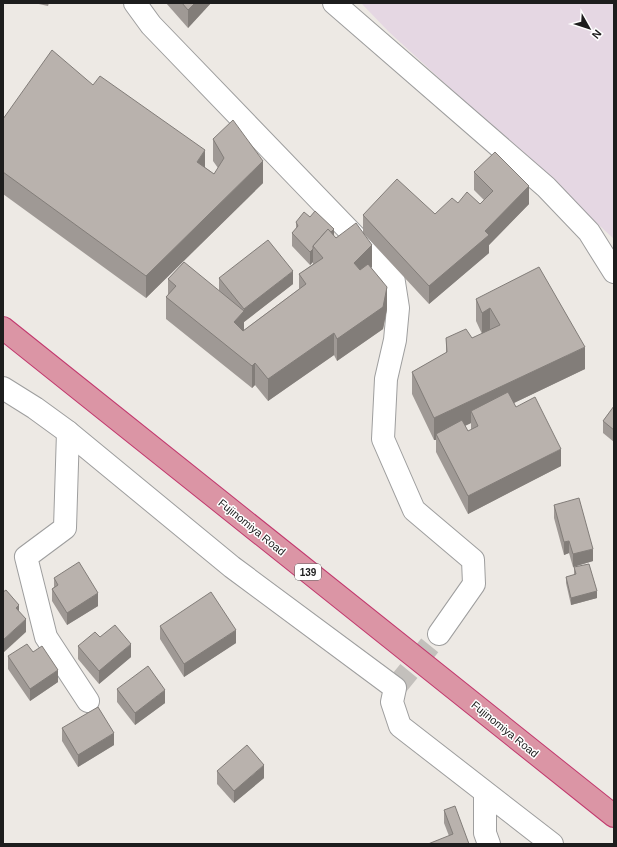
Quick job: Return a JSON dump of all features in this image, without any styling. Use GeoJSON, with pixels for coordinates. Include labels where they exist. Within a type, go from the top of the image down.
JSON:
{"type":"FeatureCollection","features":[{"type":"Feature","properties":{"kind":"highway","name":"Fujinomiya Road"},"geometry":{"type":"LineString","coordinates":[[3,328],[614,816]]}},
{"type":"Feature","properties":{"kind":"street"},"geometry":{"type":"LineString","coordinates":[[135,3],[151,25],[393,276],[398,308],[395,340],[386,379],[383,439],[414,510],[473,560],[474,584],[439,634]]}},
{"type":"Feature","properties":{"kind":"street"},"geometry":{"type":"LineString","coordinates":[[334,3],[546,187],[588,232],[614,272]]}},
{"type":"Feature","properties":{"kind":"street"},"geometry":{"type":"LineString","coordinates":[[3,388],[35,408],[68,432],[232,567],[395,688],[392,702],[400,726],[552,844]]}},
{"type":"Feature","properties":{"kind":"street"},"geometry":{"type":"LineString","coordinates":[[68,432],[65,528],[26,557],[46,637],[88,701]]}},
{"type":"Feature","properties":{"kind":"street"},"geometry":{"type":"LineString","coordinates":[[485,793],[486,833],[489,844]]}},
{"type":"Feature","properties":{"kind":"shaded area"},"geometry":{"type":"Polygon","coordinates":[[[361,3],[614,3],[614,239],[389,32],[361,3]]]}},
{"type":"Feature","properties":{"kind":"building"},"geometry":{"type":"Polygon","coordinates":[[[182,3],[195,3],[188,10],[182,3]]]}},
{"type":"Feature","properties":{"kind":"building"},"geometry":{"type":"Polygon","coordinates":[[[52,50],[93,85],[100,76],[205,150],[197,162],[214,174],[224,158],[213,139],[233,120],[263,161],[146,276],[3,172],[3,119],[52,50]]]}},
{"type":"Feature","properties":{"kind":"building"},"geometry":{"type":"Polygon","coordinates":[[[495,152],[529,186],[485,231],[489,235],[429,286],[363,215],[397,179],[435,214],[452,198],[458,203],[467,192],[480,204],[493,191],[474,172],[495,152]]]}},
{"type":"Feature","properties":{"kind":"building"},"geometry":{"type":"Polygon","coordinates":[[[315,211],[334,229],[331,232],[328,229],[313,246],[313,249],[310,252],[292,233],[298,226],[296,222],[304,212],[310,217],[315,211]]]}},
{"type":"Feature","properties":{"kind":"building"},"geometry":{"type":"Polygon","coordinates":[[[356,223],[372,245],[354,263],[360,270],[368,264],[387,287],[383,307],[337,339],[334,333],[268,379],[255,363],[252,366],[166,297],[176,286],[168,279],[184,262],[244,311],[234,322],[243,331],[306,284],[299,274],[323,258],[313,246],[328,229],[336,238],[356,223]]]}},
{"type":"Feature","properties":{"kind":"building"},"geometry":{"type":"Polygon","coordinates":[[[268,240],[293,271],[244,309],[219,278],[268,240]]]}},
{"type":"Feature","properties":{"kind":"building"},"geometry":{"type":"Polygon","coordinates":[[[539,267],[585,347],[434,418],[412,372],[447,352],[446,338],[466,329],[472,338],[500,325],[490,308],[482,313],[476,299],[539,267]]]}},
{"type":"Feature","properties":{"kind":"building"},"geometry":{"type":"Polygon","coordinates":[[[508,392],[516,407],[535,397],[561,449],[468,496],[436,434],[462,420],[468,431],[478,426],[471,411],[508,392]]]}},
{"type":"Feature","properties":{"kind":"building"},"geometry":{"type":"Polygon","coordinates":[[[614,406],[614,430],[603,421],[614,406]]]}},
{"type":"Feature","properties":{"kind":"building"},"geometry":{"type":"Polygon","coordinates":[[[579,498],[593,549],[573,554],[569,541],[564,542],[554,505],[579,498]]]}},
{"type":"Feature","properties":{"kind":"building"},"geometry":{"type":"Polygon","coordinates":[[[79,562],[98,593],[67,613],[52,589],[58,585],[54,578],[79,562]]]}},
{"type":"Feature","properties":{"kind":"building"},"geometry":{"type":"Polygon","coordinates":[[[589,564],[597,591],[571,598],[566,577],[576,574],[574,567],[589,564]]]}},
{"type":"Feature","properties":{"kind":"building"},"geometry":{"type":"Polygon","coordinates":[[[6,590],[19,605],[16,608],[26,619],[3,640],[3,592],[6,590]]]}},
{"type":"Feature","properties":{"kind":"building"},"geometry":{"type":"Polygon","coordinates":[[[211,592],[236,630],[184,664],[160,626],[211,592]]]}},
{"type":"Feature","properties":{"kind":"building"},"geometry":{"type":"Polygon","coordinates":[[[115,625],[131,644],[99,671],[78,646],[95,632],[100,637],[115,625]]]}},
{"type":"Feature","properties":{"kind":"building"},"geometry":{"type":"Polygon","coordinates":[[[27,644],[33,652],[42,646],[58,670],[30,689],[8,656],[27,644]]]}},
{"type":"Feature","properties":{"kind":"building"},"geometry":{"type":"Polygon","coordinates":[[[148,666],[165,690],[135,713],[117,689],[148,666]]]}},
{"type":"Feature","properties":{"kind":"building"},"geometry":{"type":"Polygon","coordinates":[[[98,707],[114,733],[78,755],[62,728],[98,707]]]}},
{"type":"Feature","properties":{"kind":"building"},"geometry":{"type":"Polygon","coordinates":[[[247,745],[264,765],[234,791],[217,771],[247,745]]]}},
{"type":"Feature","properties":{"kind":"building"},"geometry":{"type":"Polygon","coordinates":[[[455,806],[469,844],[428,844],[453,834],[444,810],[455,806]]]}},
{"type":"Feature","properties":{"kind":"tunnel"},"geometry":{"type":"LineString","coordinates":[[395,688],[439,634]]}}]}
